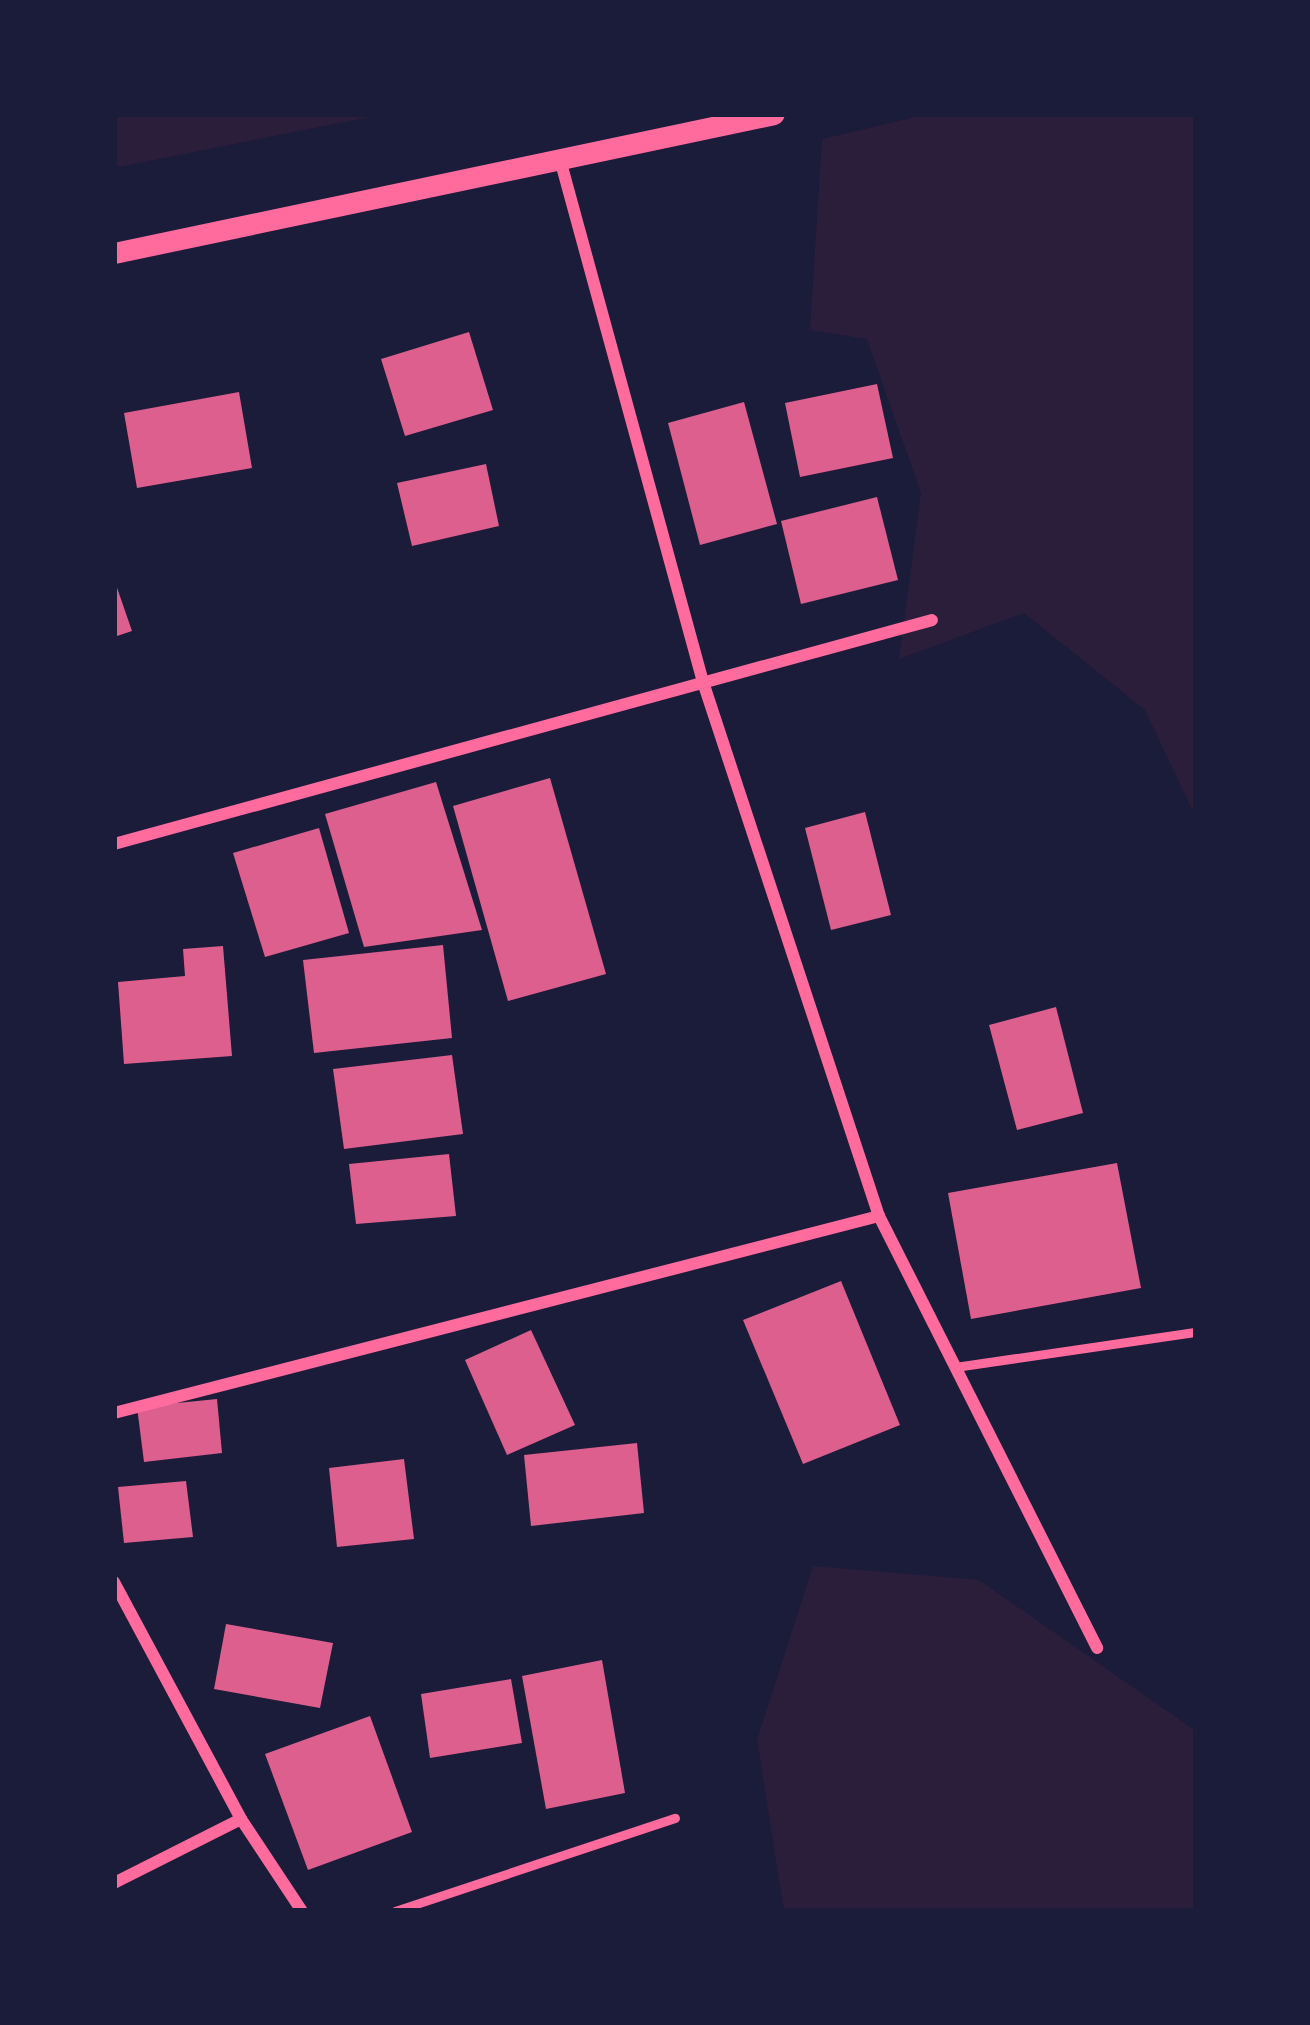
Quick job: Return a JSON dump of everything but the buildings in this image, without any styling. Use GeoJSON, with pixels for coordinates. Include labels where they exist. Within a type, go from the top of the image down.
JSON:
{"type":"FeatureCollection","features":[{"type":"Feature","properties":{"kind":"street"},"geometry":{"type":"LineString","coordinates":[[114,253],[561,163],[774,114]]}},
{"type":"Feature","properties":{"kind":"street"},"geometry":{"type":"LineString","coordinates":[[561,163],[703,682],[879,1216],[1097,1648]]}},
{"type":"Feature","properties":{"kind":"street"},"geometry":{"type":"LineString","coordinates":[[114,844],[932,620]]}},
{"type":"Feature","properties":{"kind":"street"},"geometry":{"type":"LineString","coordinates":[[114,1413],[879,1216]]}},
{"type":"Feature","properties":{"kind":"street"},"geometry":{"type":"LineString","coordinates":[[114,1582],[241,1819],[302,1911]]}},
{"type":"Feature","properties":{"kind":"street"},"geometry":{"type":"LineString","coordinates":[[114,1883],[241,1819]]}},
{"type":"Feature","properties":{"kind":"lane"},"geometry":{"type":"LineString","coordinates":[[955,1367],[1196,1332]]}},
{"type":"Feature","properties":{"kind":"lane"},"geometry":{"type":"LineString","coordinates":[[395,1911],[675,1818]]}},
{"type":"Feature","properties":{"kind":"shaded area"},"geometry":{"type":"Polygon","coordinates":[[[114,114],[385,114],[114,168],[114,114]]]}},
{"type":"Feature","properties":{"kind":"shaded area"},"geometry":{"type":"Polygon","coordinates":[[[928,114],[1196,114],[1196,818],[1145,710],[1024,613],[899,659],[921,493],[867,339],[810,330],[822,139],[928,114]]]}},
{"type":"Feature","properties":{"kind":"shaded area"},"geometry":{"type":"Polygon","coordinates":[[[813,1566],[979,1580],[1196,1731],[1196,1911],[784,1911],[757,1740],[813,1566]]]}}]}
